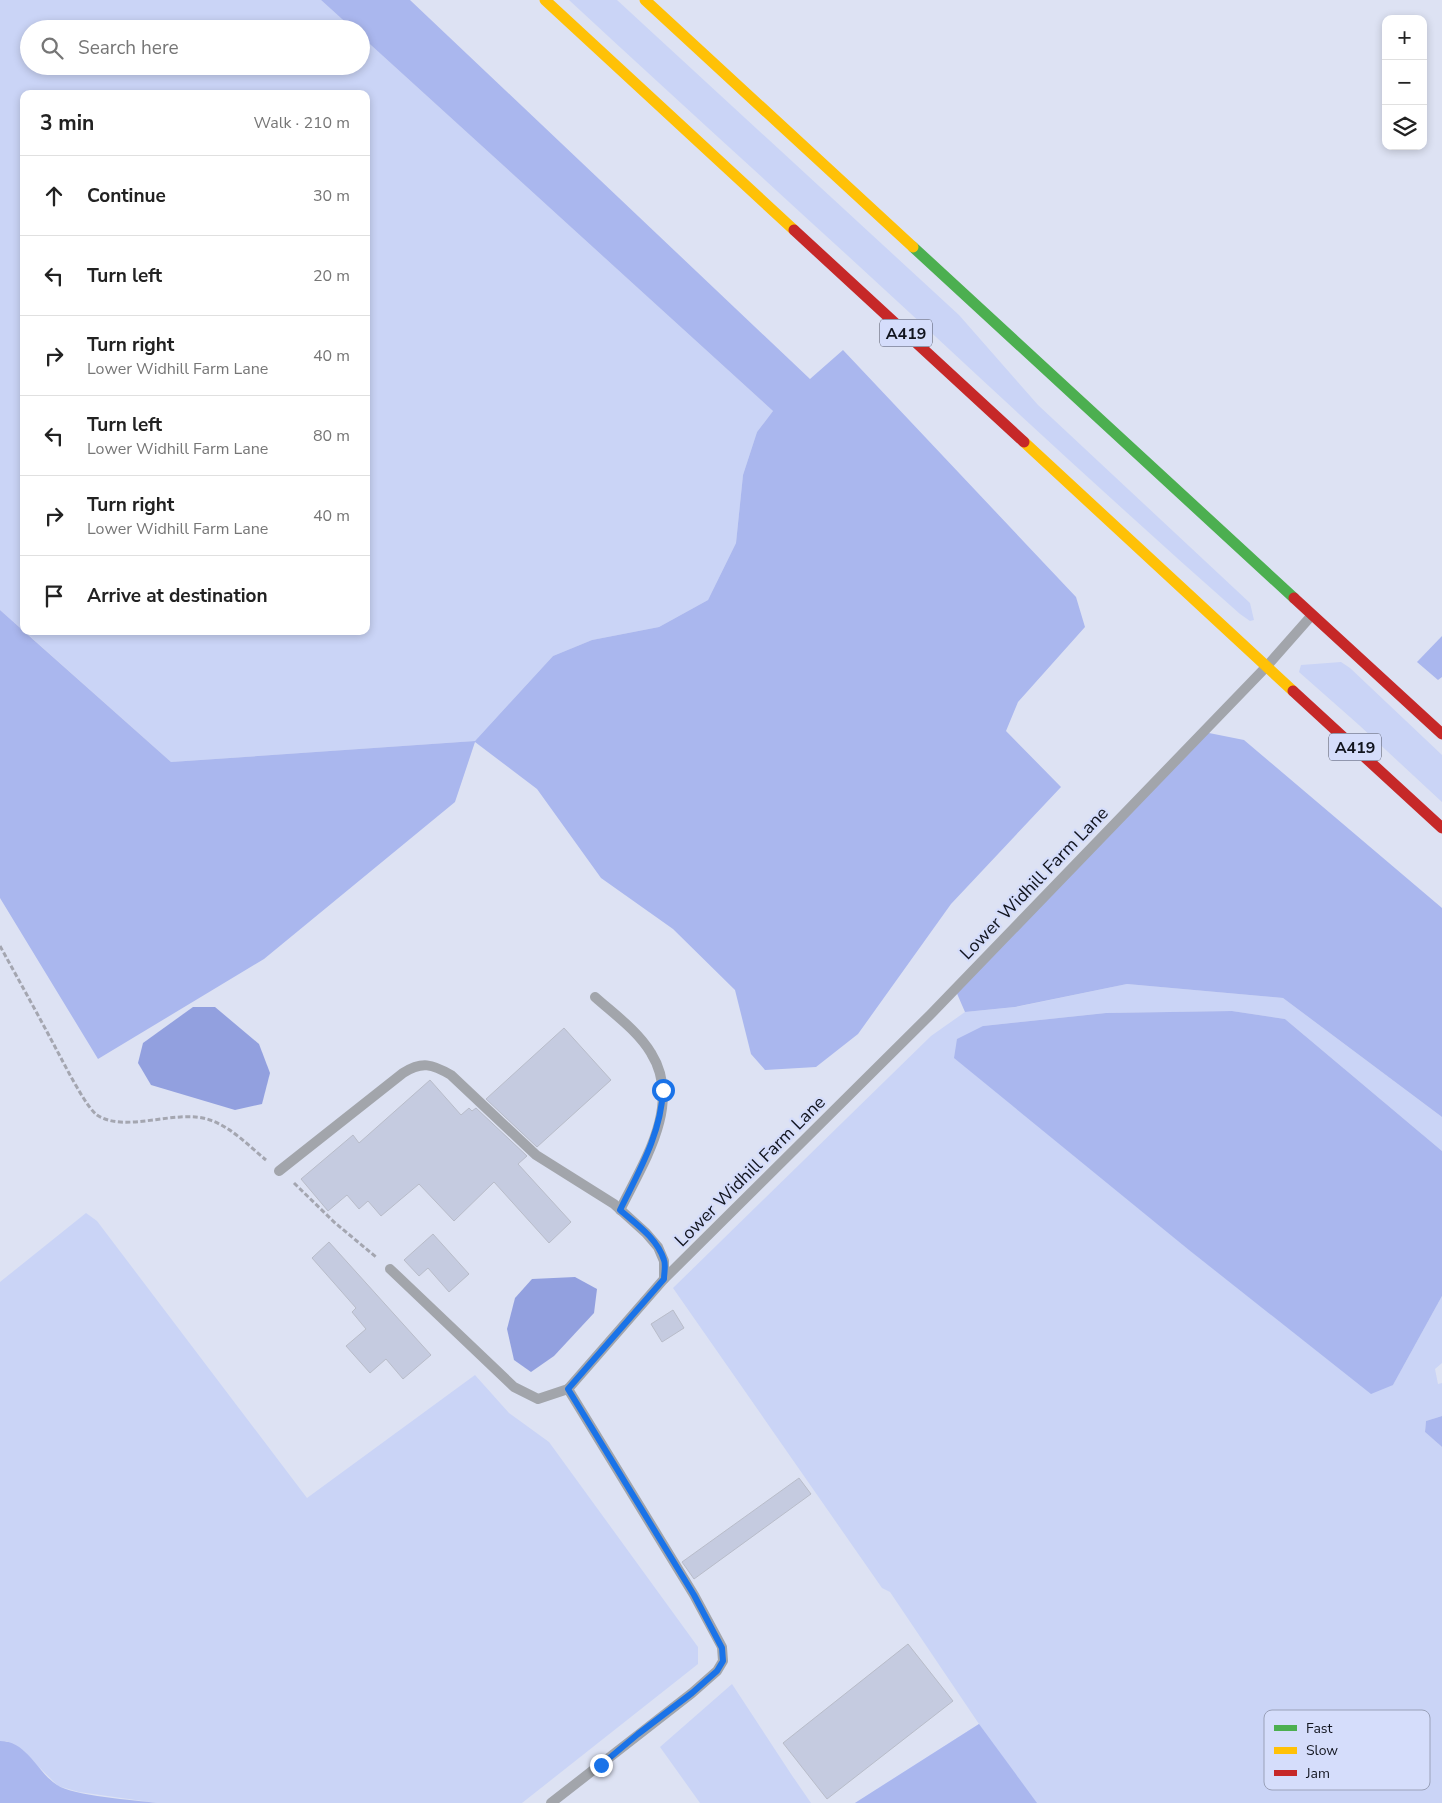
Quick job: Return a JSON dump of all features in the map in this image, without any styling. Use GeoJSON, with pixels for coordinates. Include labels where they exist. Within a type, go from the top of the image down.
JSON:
{"type":"FeatureCollection","features":[{"type":"Feature","properties":{"kind":"highway","name":"A419"},"geometry":{"type":"LineString","coordinates":[[545,0],[1442,828]]}},
{"type":"Feature","properties":{"kind":"highway"},"geometry":{"type":"LineString","coordinates":[[645,0],[1442,734]]}},
{"type":"Feature","properties":{"kind":"lane","name":"Lower Widhill Farm Lane"},"geometry":{"type":"LineString","coordinates":[[568,1389],[664,1279],[930,1015],[1267,666],[1312,615]]}},
{"type":"Feature","properties":{"kind":"lane"},"geometry":{"type":"LineString","coordinates":[[594,996],[634,1033],[651,1053],[659,1072],[663,1090],[662,1108],[649,1152],[620,1210]]}},
{"type":"Feature","properties":{"kind":"lane"},"geometry":{"type":"LineString","coordinates":[[279,1171],[403,1073],[412,1067],[423,1065],[436,1066],[451,1075],[536,1155],[620,1210],[646,1233],[658,1247],[664,1261],[664,1279]]}},
{"type":"Feature","properties":{"kind":"lane"},"geometry":{"type":"LineString","coordinates":[[390,1269],[514,1387],[538,1399],[568,1389],[694,1595],[722,1648],[723,1661],[717,1671],[692,1693],[551,1803]]}},
{"type":"Feature","properties":{"kind":"path"},"geometry":{"type":"LineString","coordinates":[[0,946],[77,1087],[96,1114],[107,1119],[124,1122],[194,1116],[210,1120],[226,1128],[279,1171],[334,1222],[390,1269]]}},
{"type":"Feature","properties":{"kind":"shaded area"},"geometry":{"type":"Polygon","coordinates":[[[0,0],[321,0],[343,20],[20,20],[20,75],[370,75],[370,44],[773,411],[757,432],[743,475],[736,543],[708,600],[659,627],[592,640],[553,656],[475,741],[171,762],[28,635],[370,635],[370,90],[20,90],[20,628],[0,610],[0,0]]]}},
{"type":"Feature","properties":{"kind":"shaded area"},"geometry":{"type":"Polygon","coordinates":[[[321,0],[410,0],[810,379],[843,350],[1076,597],[1085,627],[1018,702],[1006,731],[1061,787],[951,904],[858,1034],[816,1067],[765,1070],[751,1054],[735,990],[673,929],[601,878],[537,789],[475,742],[455,802],[264,959],[98,1059],[0,898],[0,610],[20,628],[20,635],[28,635],[171,762],[475,741],[553,656],[592,640],[659,627],[708,600],[736,543],[743,475],[757,432],[773,411],[370,44],[370,20],[343,20],[321,0]]]}},
{"type":"Feature","properties":{"kind":"shaded area"},"geometry":{"type":"Polygon","coordinates":[[[569,0],[617,0],[959,315],[1038,405],[1250,603],[1254,620],[1250,621],[1240,614],[1125,511],[569,0]]]}},
{"type":"Feature","properties":{"kind":"shaded area"},"geometry":{"type":"Polygon","coordinates":[[[1442,636],[1442,677],[1438,680],[1417,662],[1442,636]]]}},
{"type":"Feature","properties":{"kind":"shaded area"},"geometry":{"type":"Polygon","coordinates":[[[1341,662],[1350,668],[1442,755],[1442,802],[1299,672],[1301,665],[1341,662]]]}},
{"type":"Feature","properties":{"kind":"shaded area"},"geometry":{"type":"Polygon","coordinates":[[[1204,732],[1244,740],[1442,908],[1442,1117],[1283,998],[1127,984],[1015,1007],[965,1012],[955,989],[1204,732]]]}},
{"type":"Feature","properties":{"kind":"shaded area"},"geometry":{"type":"Polygon","coordinates":[[[1127,984],[1283,998],[1442,1117],[1442,1151],[1285,1019],[1232,1011],[1106,1013],[983,1026],[1393,1385],[1442,1296],[1442,1363],[1435,1369],[1438,1384],[1442,1383],[1442,1416],[1426,1421],[1425,1432],[1442,1447],[1442,1803],[855,1803],[979,1724],[890,1592],[882,1588],[673,1288],[931,1036],[965,1012],[1016,1007],[1127,984]]]}},
{"type":"Feature","properties":{"kind":"shaded area"},"geometry":{"type":"Polygon","coordinates":[[[193,1007],[215,1007],[259,1044],[270,1073],[262,1104],[235,1110],[151,1085],[138,1063],[143,1043],[193,1007]]]}},
{"type":"Feature","properties":{"kind":"shaded area"},"geometry":{"type":"Polygon","coordinates":[[[1232,1011],[1285,1019],[1442,1151],[1442,1296],[1393,1385],[1371,1394],[1189,1250],[954,1058],[957,1039],[983,1026],[1106,1013],[1232,1011]]]}},
{"type":"Feature","properties":{"kind":"shaded area"},"geometry":{"type":"Polygon","coordinates":[[[86,1213],[97,1221],[307,1498],[475,1375],[509,1413],[549,1442],[698,1647],[698,1664],[522,1803],[157,1803],[79,1792],[58,1786],[7,1741],[0,1741],[0,1282],[86,1213]]]}},
{"type":"Feature","properties":{"kind":"shaded area"},"geometry":{"type":"Polygon","coordinates":[[[575,1277],[597,1289],[594,1313],[554,1356],[531,1372],[514,1360],[507,1329],[515,1298],[532,1279],[575,1277]]]}},
{"type":"Feature","properties":{"kind":"shaded area"},"geometry":{"type":"Polygon","coordinates":[[[1442,1416],[1442,1447],[1425,1432],[1426,1421],[1442,1416]]]}},
{"type":"Feature","properties":{"kind":"shaded area"},"geometry":{"type":"Polygon","coordinates":[[[732,1684],[811,1803],[700,1803],[660,1747],[732,1684]]]}},
{"type":"Feature","properties":{"kind":"shaded area"},"geometry":{"type":"Polygon","coordinates":[[[979,1724],[1037,1803],[855,1803],[979,1724]]]}},
{"type":"Feature","properties":{"kind":"shaded area"},"geometry":{"type":"Polygon","coordinates":[[[0,1741],[9,1742],[25,1751],[43,1773],[65,1789],[90,1795],[157,1803],[0,1803],[0,1741]]]}},
{"type":"Feature","properties":{"kind":"building"},"geometry":{"type":"Polygon","coordinates":[[[564,1028],[611,1080],[537,1147],[486,1099],[564,1028]]]}},
{"type":"Feature","properties":{"kind":"building"},"geometry":{"type":"Polygon","coordinates":[[[430,1080],[461,1115],[469,1108],[472,1111],[476,1108],[527,1156],[518,1164],[571,1222],[549,1243],[494,1182],[454,1221],[419,1184],[381,1216],[368,1201],[359,1209],[347,1195],[328,1211],[301,1179],[353,1135],[359,1143],[430,1080]]]}},
{"type":"Feature","properties":{"kind":"building"},"geometry":{"type":"Polygon","coordinates":[[[433,1234],[469,1274],[449,1292],[428,1268],[419,1276],[404,1260],[433,1234]]]}},
{"type":"Feature","properties":{"kind":"building"},"geometry":{"type":"Polygon","coordinates":[[[329,1242],[431,1355],[403,1379],[386,1359],[370,1373],[346,1346],[366,1329],[352,1312],[356,1308],[312,1258],[329,1242]]]}},
{"type":"Feature","properties":{"kind":"building"},"geometry":{"type":"Polygon","coordinates":[[[673,1310],[684,1328],[662,1342],[651,1324],[673,1310]]]}},
{"type":"Feature","properties":{"kind":"building"},"geometry":{"type":"Polygon","coordinates":[[[799,1478],[811,1494],[694,1579],[682,1562],[799,1478]]]}},
{"type":"Feature","properties":{"kind":"building"},"geometry":{"type":"Polygon","coordinates":[[[908,1644],[953,1701],[827,1799],[783,1743],[908,1644]]]}},
{"type":"Feature","properties":{"kind":"traffic: fast"},"geometry":{"type":"LineString","coordinates":[[913,247],[1294,598]]}},
{"type":"Feature","properties":{"kind":"traffic: slow"},"geometry":{"type":"LineString","coordinates":[[545,0],[794,230]]}},
{"type":"Feature","properties":{"kind":"traffic: slow"},"geometry":{"type":"LineString","coordinates":[[645,0],[913,247]]}},
{"type":"Feature","properties":{"kind":"traffic: slow"},"geometry":{"type":"LineString","coordinates":[[1024,442],[1293,691]]}},
{"type":"Feature","properties":{"kind":"traffic: jam"},"geometry":{"type":"LineString","coordinates":[[794,230],[1024,442]]}},
{"type":"Feature","properties":{"kind":"traffic: jam"},"geometry":{"type":"LineString","coordinates":[[1294,598],[1442,734]]}},
{"type":"Feature","properties":{"kind":"traffic: jam"},"geometry":{"type":"LineString","coordinates":[[1293,691],[1442,828]]}},
{"type":"Feature","properties":{"kind":"route"},"geometry":{"type":"LineString","coordinates":[[601,1765],[692,1693],[717,1671],[723,1661],[722,1648],[694,1595],[568,1389],[664,1279],[664,1261],[658,1247],[646,1233],[620,1210],[649,1152],[662,1108],[663,1090]]}}]}
